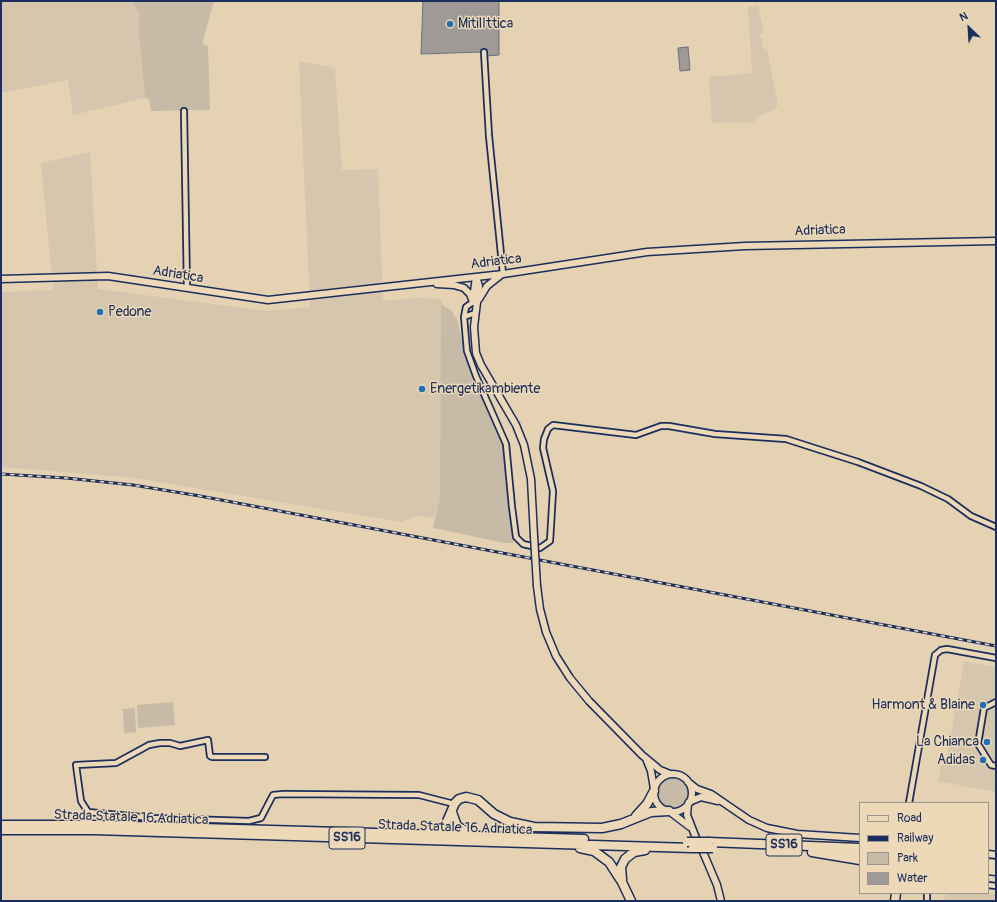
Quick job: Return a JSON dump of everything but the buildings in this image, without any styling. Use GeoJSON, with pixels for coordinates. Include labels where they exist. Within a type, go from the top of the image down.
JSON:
{"type":"FeatureCollection","features":[{"type":"Feature","properties":{"kind":"highway"},"geometry":{"type":"LineString","coordinates":[[630,821],[645,807],[654,791]]}},
{"type":"Feature","properties":{"kind":"highway"},"geometry":{"type":"LineString","coordinates":[[453,808],[461,798],[471,798],[505,820],[528,827],[599,829],[630,821],[653,812],[669,811]]}},
{"type":"Feature","properties":{"kind":"highway","name":"SS16"},"geometry":{"type":"LineString","coordinates":[[389,833],[439,829],[447,823],[453,808]]}},
{"type":"Feature","properties":{"kind":"highway","name":"SS16"},"geometry":{"type":"LineString","coordinates":[[453,808],[456,824],[464,830],[525,837]]}},
{"type":"Feature","properties":{"kind":"highway","name":"Strada Statale 16 Adriatica"},"geometry":{"type":"LineString","coordinates":[[1,824],[57,824],[389,833],[525,837],[690,845],[859,848]]}},
{"type":"Feature","properties":{"kind":"highway","name":"Strada Statale 16 Adriatica"},"geometry":{"type":"LineString","coordinates":[[1,830],[87,830],[674,847],[690,845]]}},
{"type":"Feature","properties":{"kind":"highway","name":"SS16"},"geometry":{"type":"LineString","coordinates":[[540,844],[594,851],[610,864],[622,882],[631,901]]}},
{"type":"Feature","properties":{"kind":"highway","name":"Strada Statale 16 Adriatica"},"geometry":{"type":"LineString","coordinates":[[711,845],[859,854]]}},
{"type":"Feature","properties":{"kind":"highway","name":"SS16"},"geometry":{"type":"LineString","coordinates":[[622,882],[622,864],[631,853],[639,850],[674,847]]}},
{"type":"Feature","properties":{"kind":"highway"},"geometry":{"type":"LineString","coordinates":[[812,852],[859,860]]}},
{"type":"Feature","properties":{"kind":"street"},"geometry":{"type":"LineString","coordinates":[[484,52],[489,136],[503,274],[489,284],[476,301],[466,307],[464,317],[467,351],[470,363],[506,444],[516,537],[523,544],[540,548],[550,541],[553,490],[543,448],[544,439],[548,429],[553,425],[636,435],[661,426],[670,426],[716,434],[786,439],[858,462],[921,486],[948,499],[971,516],[996,527]]}},
{"type":"Feature","properties":{"kind":"street"},"geometry":{"type":"LineString","coordinates":[[184,111],[186,288]]}},
{"type":"Feature","properties":{"kind":"street","name":"Adriatica"},"geometry":{"type":"LineString","coordinates":[[1,279],[108,276],[268,300],[503,274],[647,252],[682,249],[876,242],[996,241]]}},
{"type":"Feature","properties":{"kind":"street"},"geometry":{"type":"LineString","coordinates":[[476,277],[474,285],[476,301],[474,336],[477,356],[516,425],[528,459],[531,479],[536,586],[544,624],[552,648],[563,667],[584,696],[642,755],[660,770],[680,776],[696,788],[710,794],[749,820],[774,830],[797,834],[859,838]]}},
{"type":"Feature","properties":{"kind":"street"},"geometry":{"type":"LineString","coordinates":[[415,284],[459,286],[468,291],[476,301]]}},
{"type":"Feature","properties":{"kind":"street"},"geometry":{"type":"LineString","coordinates":[[464,317],[475,313]]}},
{"type":"Feature","properties":{"kind":"street"},"geometry":{"type":"LineString","coordinates":[[908,802],[935,655],[941,650],[947,649],[996,658]]}},
{"type":"Feature","properties":{"kind":"street"},"geometry":{"type":"LineString","coordinates":[[996,702],[984,708],[978,744],[991,765],[996,766]]}},
{"type":"Feature","properties":{"kind":"street"},"geometry":{"type":"LineString","coordinates":[[265,757],[212,757],[210,756],[208,740],[180,746],[170,743],[149,745],[116,763],[76,765],[81,801],[88,812],[152,818],[249,821],[261,818],[273,795],[283,794],[419,795],[453,808]]}},
{"type":"Feature","properties":{"kind":"street"},"geometry":{"type":"LineString","coordinates":[[642,755],[651,770],[657,803],[682,819],[691,829],[696,838]]}},
{"type":"Feature","properties":{"kind":"street"},"geometry":{"type":"LineString","coordinates":[[654,791],[659,780],[670,774]]}},
{"type":"Feature","properties":{"kind":"street"},"geometry":{"type":"LineString","coordinates":[[688,782],[692,792],[688,803],[687,814],[691,829]]}},
{"type":"Feature","properties":{"kind":"street"},"geometry":{"type":"LineString","coordinates":[[669,811],[680,810],[688,803],[699,797],[719,801]]}},
{"type":"Feature","properties":{"kind":"street"},"geometry":{"type":"LineString","coordinates":[[702,852],[716,882],[721,901]]}},
{"type":"Feature","properties":{"kind":"shaded area"},"geometry":{"type":"Polygon","coordinates":[[[1,1],[133,1],[140,15],[138,22],[145,98],[73,115],[68,80],[1,93],[1,1]]]}},
{"type":"Feature","properties":{"kind":"shaded area"},"geometry":{"type":"Polygon","coordinates":[[[758,5],[764,33],[760,34],[763,49],[767,49],[778,104],[774,110],[760,115],[753,122],[712,123],[709,77],[752,73],[748,7],[758,5]]]}},
{"type":"Feature","properties":{"kind":"shaded area"},"geometry":{"type":"Polygon","coordinates":[[[299,61],[335,68],[342,170],[378,169],[383,301],[417,298],[442,299],[440,497],[435,518],[416,516],[401,522],[134,478],[1,467],[1,292],[53,290],[41,163],[90,152],[98,289],[267,311],[310,307],[299,61]]]}},
{"type":"Feature","properties":{"kind":"shaded area"},"geometry":{"type":"Polygon","coordinates":[[[964,661],[996,667],[996,792],[938,781],[941,766],[946,763],[964,661]]]}},
{"type":"Feature","properties":{"kind":"shaded area"},"geometry":{"type":"Polygon","coordinates":[[[946,894],[996,894],[996,901],[944,901],[946,894]]]}},
{"type":"Feature","properties":{"kind":"green space"},"geometry":{"type":"Polygon","coordinates":[[[133,1],[214,1],[202,44],[208,46],[210,110],[151,111],[149,99],[145,98],[138,22],[140,15],[133,1]]]}},
{"type":"Feature","properties":{"kind":"green space"},"geometry":{"type":"Polygon","coordinates":[[[441,304],[451,310],[457,319],[467,362],[501,437],[505,452],[514,543],[505,543],[433,528],[440,497],[441,304]]]}},
{"type":"Feature","properties":{"kind":"green space"},"geometry":{"type":"Polygon","coordinates":[[[173,702],[175,725],[138,728],[137,705],[173,702]]]}},
{"type":"Feature","properties":{"kind":"green space"},"geometry":{"type":"Polygon","coordinates":[[[135,708],[136,732],[124,733],[123,709],[135,708]]]}},
{"type":"Feature","properties":{"kind":"green space"},"geometry":{"type":"Polygon","coordinates":[[[673,778],[679,779],[687,787],[687,799],[679,807],[673,808],[667,807],[659,799],[658,793],[659,787],[667,779],[673,778]]]}},
{"type":"Feature","properties":{"kind":"water"},"geometry":{"type":"Polygon","coordinates":[[[423,1],[499,1],[499,55],[486,56],[482,52],[421,54],[423,1]]]}},
{"type":"Feature","properties":{"kind":"water"},"geometry":{"type":"Polygon","coordinates":[[[688,47],[690,70],[680,71],[678,48],[688,47]]]}},
{"type":"Feature","properties":{"kind":"railway"},"geometry":{"type":"LineString","coordinates":[[1,474],[66,478],[133,485],[200,496],[996,646]]}},
{"type":"Feature","properties":{"kind":"place","name":"MitilIttica"},"geometry":{"type":"Point","coordinates":[450,24]}},
{"type":"Feature","properties":{"kind":"place","name":"Pedone"},"geometry":{"type":"Point","coordinates":[100,312]}},
{"type":"Feature","properties":{"kind":"place","name":"Energetikambiente"},"geometry":{"type":"Point","coordinates":[422,389]}},
{"type":"Feature","properties":{"kind":"place","name":"Harmont & Blaine"},"geometry":{"type":"Point","coordinates":[983,705]}},
{"type":"Feature","properties":{"kind":"place","name":"La Chianca"},"geometry":{"type":"Point","coordinates":[987,742]}},
{"type":"Feature","properties":{"kind":"place","name":"Adidas"},"geometry":{"type":"Point","coordinates":[983,760]}}]}
